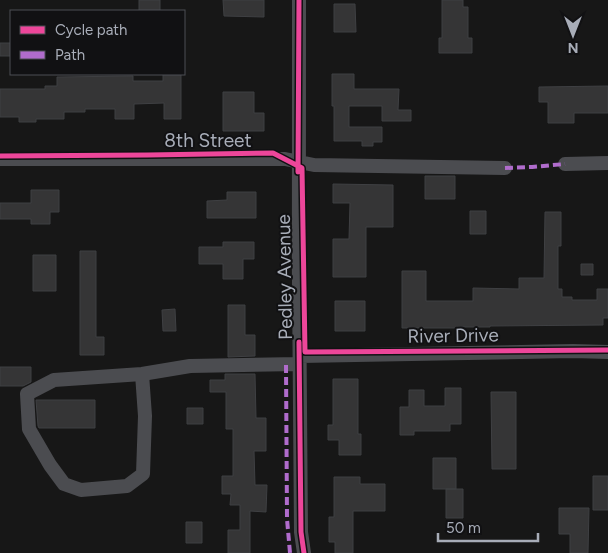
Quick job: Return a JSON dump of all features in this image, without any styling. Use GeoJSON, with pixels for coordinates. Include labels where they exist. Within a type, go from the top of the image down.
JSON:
{"type":"FeatureCollection","features":[{"type":"Feature","properties":{"kind":"street","name":"Pedley Avenue"},"geometry":{"type":"LineString","coordinates":[[299,0],[299,360],[301,532],[304,553]]}},
{"type":"Feature","properties":{"kind":"street","name":"8th Street"},"geometry":{"type":"LineString","coordinates":[[0,159],[286,159],[314,165],[505,168]]}},
{"type":"Feature","properties":{"kind":"street"},"geometry":{"type":"LineString","coordinates":[[565,164],[608,162]]}},
{"type":"Feature","properties":{"kind":"street","name":"River Drive"},"geometry":{"type":"LineString","coordinates":[[142,374],[190,366],[299,360],[608,352]]}},
{"type":"Feature","properties":{"kind":"street"},"geometry":{"type":"LineString","coordinates":[[142,374],[145,416],[143,474],[127,486],[81,490],[64,484],[50,465],[29,429],[26,394],[54,380],[142,374]]}},
{"type":"Feature","properties":{"kind":"building"},"geometry":{"type":"Polygon","coordinates":[[[139,0],[160,0],[160,10],[139,10],[139,0]]]}},
{"type":"Feature","properties":{"kind":"building"},"geometry":{"type":"Polygon","coordinates":[[[223,0],[264,0],[264,17],[224,16],[223,0]]]}},
{"type":"Feature","properties":{"kind":"building"},"geometry":{"type":"Polygon","coordinates":[[[442,0],[463,0],[463,7],[468,7],[468,38],[472,38],[472,53],[439,53],[439,38],[442,38],[442,0]]]}},
{"type":"Feature","properties":{"kind":"building"},"geometry":{"type":"Polygon","coordinates":[[[334,4],[355,4],[356,32],[334,32],[334,4]]]}},
{"type":"Feature","properties":{"kind":"building"},"geometry":{"type":"Polygon","coordinates":[[[0,43],[10,43],[10,56],[0,56],[0,43]]]}},
{"type":"Feature","properties":{"kind":"building"},"geometry":{"type":"Polygon","coordinates":[[[332,74],[354,74],[354,89],[399,89],[398,110],[411,110],[411,121],[382,121],[382,106],[349,106],[349,127],[382,127],[382,142],[373,142],[373,146],[362,146],[362,141],[334,141],[332,74]]]}},
{"type":"Feature","properties":{"kind":"building"},"geometry":{"type":"Polygon","coordinates":[[[163,75],[181,75],[181,119],[164,119],[164,103],[134,104],[134,119],[115,119],[115,109],[85,109],[85,112],[64,112],[64,119],[36,119],[36,122],[19,122],[19,117],[0,117],[0,89],[45,89],[45,86],[57,86],[57,77],[133,76],[133,81],[163,81],[163,75]]]}},
{"type":"Feature","properties":{"kind":"building"},"geometry":{"type":"Polygon","coordinates":[[[608,86],[608,113],[574,113],[574,123],[548,123],[548,102],[539,102],[539,87],[608,86]]]}},
{"type":"Feature","properties":{"kind":"building"},"geometry":{"type":"Polygon","coordinates":[[[223,92],[254,92],[254,113],[264,113],[264,131],[223,131],[223,92]]]}},
{"type":"Feature","properties":{"kind":"building"},"geometry":{"type":"Polygon","coordinates":[[[425,176],[455,176],[455,199],[425,199],[425,176]]]}},
{"type":"Feature","properties":{"kind":"building"},"geometry":{"type":"Polygon","coordinates":[[[333,184],[393,185],[393,227],[366,227],[366,277],[333,277],[333,239],[349,239],[350,203],[333,203],[333,184]]]}},
{"type":"Feature","properties":{"kind":"building"},"geometry":{"type":"Polygon","coordinates":[[[31,190],[59,190],[59,212],[50,212],[50,224],[31,224],[31,219],[0,219],[0,203],[31,203],[31,190]]]}},
{"type":"Feature","properties":{"kind":"building"},"geometry":{"type":"Polygon","coordinates":[[[227,192],[256,192],[256,218],[207,218],[207,201],[227,200],[227,192]]]}},
{"type":"Feature","properties":{"kind":"building"},"geometry":{"type":"Polygon","coordinates":[[[470,211],[486,211],[486,234],[470,234],[470,211]]]}},
{"type":"Feature","properties":{"kind":"building"},"geometry":{"type":"Polygon","coordinates":[[[545,212],[561,212],[561,246],[558,246],[558,289],[562,289],[562,297],[572,297],[572,300],[597,300],[597,289],[608,289],[608,318],[603,318],[603,325],[402,328],[402,271],[426,271],[426,301],[473,301],[473,288],[519,289],[519,278],[544,278],[545,212]]]}},
{"type":"Feature","properties":{"kind":"building"},"geometry":{"type":"Polygon","coordinates":[[[223,242],[254,242],[254,259],[243,259],[243,279],[223,279],[223,264],[199,264],[199,247],[223,247],[223,242]]]}},
{"type":"Feature","properties":{"kind":"building"},"geometry":{"type":"Polygon","coordinates":[[[80,251],[96,251],[96,337],[104,337],[104,355],[80,355],[80,251]]]}},
{"type":"Feature","properties":{"kind":"building"},"geometry":{"type":"Polygon","coordinates":[[[33,255],[56,255],[56,291],[33,291],[33,255]]]}},
{"type":"Feature","properties":{"kind":"building"},"geometry":{"type":"Polygon","coordinates":[[[581,264],[593,264],[593,275],[581,275],[581,264]]]}},
{"type":"Feature","properties":{"kind":"building"},"geometry":{"type":"Polygon","coordinates":[[[335,301],[365,301],[365,331],[335,331],[335,301]]]}},
{"type":"Feature","properties":{"kind":"building"},"geometry":{"type":"Polygon","coordinates":[[[228,305],[245,305],[245,335],[255,335],[255,356],[228,357],[228,305]]]}},
{"type":"Feature","properties":{"kind":"building"},"geometry":{"type":"Polygon","coordinates":[[[175,309],[176,331],[163,331],[162,310],[175,309]]]}},
{"type":"Feature","properties":{"kind":"building"},"geometry":{"type":"Polygon","coordinates":[[[0,367],[31,367],[31,382],[23,386],[0,386],[0,367]]]}},
{"type":"Feature","properties":{"kind":"building"},"geometry":{"type":"Polygon","coordinates":[[[225,374],[255,374],[256,418],[266,418],[266,451],[254,451],[255,485],[267,485],[266,512],[250,511],[250,553],[228,553],[228,530],[240,530],[240,505],[230,505],[231,494],[222,494],[222,476],[233,476],[233,429],[226,429],[226,392],[210,392],[210,380],[225,380],[225,374]]]}},
{"type":"Feature","properties":{"kind":"building"},"geometry":{"type":"Polygon","coordinates":[[[333,379],[358,379],[358,434],[361,434],[361,455],[339,455],[339,440],[328,440],[328,425],[333,425],[333,379]]]}},
{"type":"Feature","properties":{"kind":"building"},"geometry":{"type":"Polygon","coordinates":[[[445,388],[461,388],[461,424],[450,424],[450,431],[414,431],[414,435],[400,435],[400,407],[409,407],[409,390],[424,390],[424,406],[445,406],[445,388]]]}},
{"type":"Feature","properties":{"kind":"building"},"geometry":{"type":"Polygon","coordinates":[[[491,392],[516,392],[516,469],[492,469],[491,392]]]}},
{"type":"Feature","properties":{"kind":"building"},"geometry":{"type":"Polygon","coordinates":[[[36,400],[95,400],[95,428],[39,428],[36,400]]]}},
{"type":"Feature","properties":{"kind":"building"},"geometry":{"type":"Polygon","coordinates":[[[187,408],[203,408],[203,424],[187,424],[187,408]]]}},
{"type":"Feature","properties":{"kind":"building"},"geometry":{"type":"Polygon","coordinates":[[[433,458],[456,458],[456,489],[433,489],[433,458]]]}},
{"type":"Feature","properties":{"kind":"building"},"geometry":{"type":"Polygon","coordinates":[[[593,476],[608,476],[608,510],[593,510],[593,476]]]}},
{"type":"Feature","properties":{"kind":"building"},"geometry":{"type":"Polygon","coordinates":[[[334,477],[360,477],[360,484],[385,484],[385,511],[353,511],[353,553],[335,553],[335,542],[329,542],[329,517],[334,517],[334,477]]]}},
{"type":"Feature","properties":{"kind":"building"},"geometry":{"type":"Polygon","coordinates":[[[446,489],[463,489],[463,518],[446,518],[446,489]]]}},
{"type":"Feature","properties":{"kind":"building"},"geometry":{"type":"Polygon","coordinates":[[[559,508],[589,508],[588,553],[570,553],[570,534],[559,534],[559,508]]]}},
{"type":"Feature","properties":{"kind":"building"},"geometry":{"type":"Polygon","coordinates":[[[186,522],[202,522],[202,543],[186,543],[186,522]]]}},
{"type":"Feature","properties":{"kind":"marked path"},"geometry":{"type":"LineString","coordinates":[[505,168],[565,164]]}},
{"type":"Feature","properties":{"kind":"marked path"},"geometry":{"type":"LineString","coordinates":[[286,365],[287,519],[290,553]]}},
{"type":"Feature","properties":{"kind":"cycle path"},"geometry":{"type":"LineString","coordinates":[[298,172],[299,0]]}},
{"type":"Feature","properties":{"kind":"cycle path"},"geometry":{"type":"LineString","coordinates":[[0,156],[273,153],[302,168],[305,352],[608,350]]}},
{"type":"Feature","properties":{"kind":"cycle path"},"geometry":{"type":"LineString","coordinates":[[299,342],[301,532],[304,553]]}}]}
